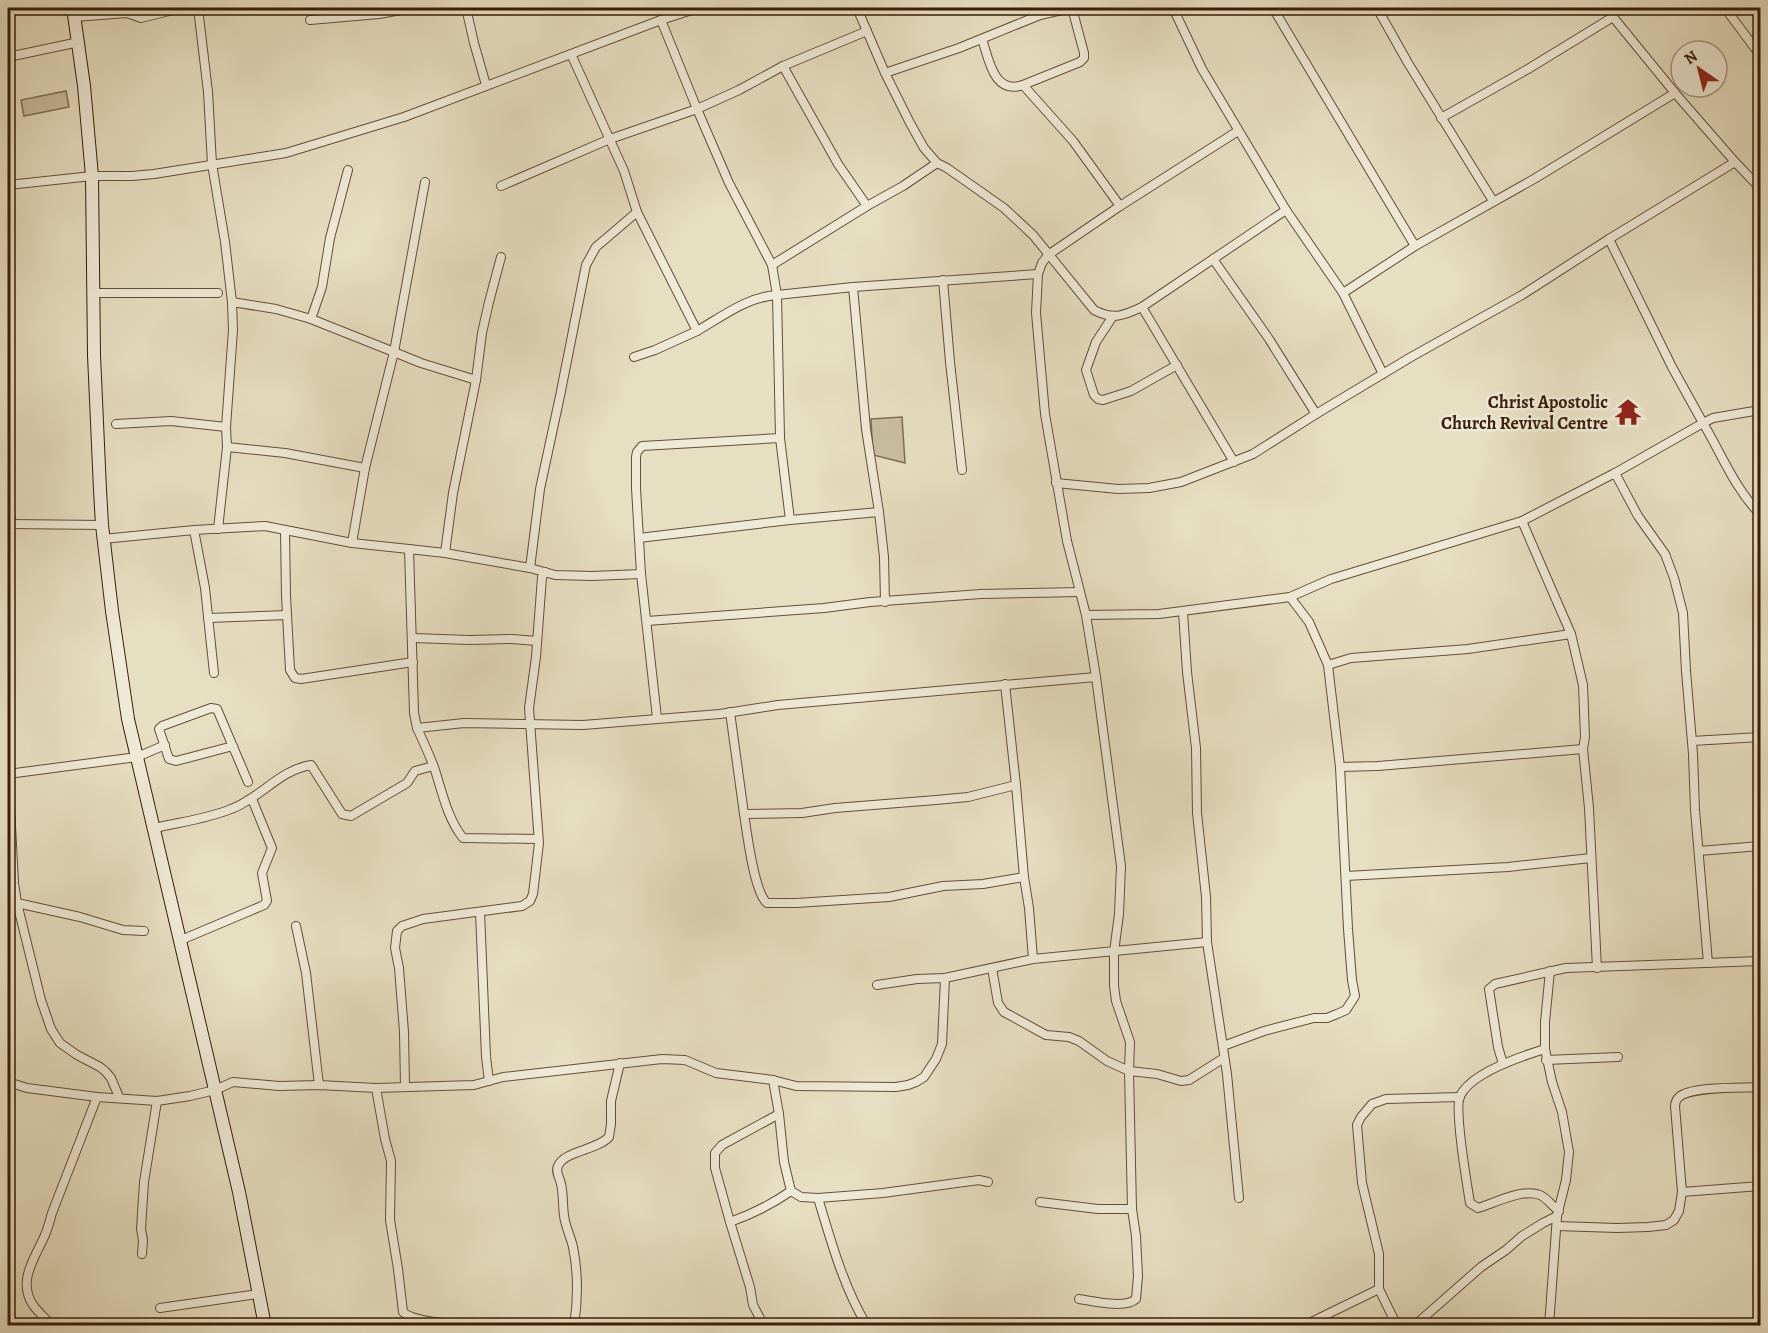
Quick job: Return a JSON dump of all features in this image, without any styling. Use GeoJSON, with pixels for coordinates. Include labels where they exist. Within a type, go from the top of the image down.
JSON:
{"type":"FeatureCollection","features":[{"type":"Feature","properties":{"kind":"main road"},"geometry":{"type":"LineString","coordinates":[[74,12],[84,86],[92,176],[94,355],[102,525],[128,719],[240,1192],[265,1326]]}},
{"type":"Feature","properties":{"kind":"street"},"geometry":{"type":"LineString","coordinates":[[74,12],[127,13],[141,18],[181,8]]}},
{"type":"Feature","properties":{"kind":"street"},"geometry":{"type":"LineString","coordinates":[[198,8],[208,92],[212,164],[232,302],[233,330],[226,427],[227,447],[218,529]]}},
{"type":"Feature","properties":{"kind":"street"},"geometry":{"type":"LineString","coordinates":[[310,20],[379,14],[412,8]]}},
{"type":"Feature","properties":{"kind":"street"},"geometry":{"type":"LineString","coordinates":[[466,8],[486,86]]}},
{"type":"Feature","properties":{"kind":"street"},"geometry":{"type":"LineString","coordinates":[[8,185],[92,176],[132,176],[286,153],[404,117],[698,8]]}},
{"type":"Feature","properties":{"kind":"street"},"geometry":{"type":"LineString","coordinates":[[857,8],[885,73],[919,140],[937,163],[1004,208],[1032,235],[1094,310],[1104,316],[1123,315],[1142,307],[1286,210]]}},
{"type":"Feature","properties":{"kind":"street"},"geometry":{"type":"LineString","coordinates":[[885,73],[959,48],[1040,15],[1071,8],[1084,58],[1080,62],[1023,85],[1006,86],[999,81],[982,39]]}},
{"type":"Feature","properties":{"kind":"street"},"geometry":{"type":"LineString","coordinates":[[1173,8],[1202,69],[1238,131],[1286,210],[1343,293],[1383,374]]}},
{"type":"Feature","properties":{"kind":"street"},"geometry":{"type":"LineString","coordinates":[[1273,8],[1415,246]]}},
{"type":"Feature","properties":{"kind":"street"},"geometry":{"type":"LineString","coordinates":[[1392,8],[1379,10],[1493,201]]}},
{"type":"Feature","properties":{"kind":"street"},"geometry":{"type":"LineString","coordinates":[[1610,8],[1613,17],[1669,86]]}},
{"type":"Feature","properties":{"kind":"street"},"geometry":{"type":"LineString","coordinates":[[1725,8],[1761,55]]}},
{"type":"Feature","properties":{"kind":"street"},"geometry":{"type":"LineString","coordinates":[[1442,118],[1613,17]]}},
{"type":"Feature","properties":{"kind":"street"},"geometry":{"type":"LineString","coordinates":[[661,20],[733,193],[772,266],[777,295],[780,438],[790,520]]}},
{"type":"Feature","properties":{"kind":"street"},"geometry":{"type":"LineString","coordinates":[[501,186],[610,139],[697,109],[783,66],[867,31]]}},
{"type":"Feature","properties":{"kind":"street"},"geometry":{"type":"LineString","coordinates":[[8,57],[79,42]]}},
{"type":"Feature","properties":{"kind":"street"},"geometry":{"type":"LineString","coordinates":[[571,54],[624,171],[637,212],[697,331]]}},
{"type":"Feature","properties":{"kind":"street"},"geometry":{"type":"LineString","coordinates":[[783,66],[838,164],[867,206]]}},
{"type":"Feature","properties":{"kind":"street"},"geometry":{"type":"LineString","coordinates":[[1023,85],[1072,141],[1120,206]]}},
{"type":"Feature","properties":{"kind":"street"},"geometry":{"type":"LineString","coordinates":[[1343,293],[1415,246],[1591,146],[1669,97]]}},
{"type":"Feature","properties":{"kind":"street"},"geometry":{"type":"LineString","coordinates":[[1680,99],[1761,188]]}},
{"type":"Feature","properties":{"kind":"street"},"geometry":{"type":"LineString","coordinates":[[1079,1299],[1128,1303],[1136,1299],[1138,1276],[1132,1209],[1130,1042],[1116,1001],[1114,986],[1114,952],[1119,914],[1121,866],[1086,615],[1066,541],[1045,414],[1036,313],[1038,274],[1048,255],[1238,131]]}},
{"type":"Feature","properties":{"kind":"street"},"geometry":{"type":"LineString","coordinates":[[1056,483],[1118,489],[1149,488],[1181,482],[1266,447],[1383,374],[1522,295],[1735,162]]}},
{"type":"Feature","properties":{"kind":"street"},"geometry":{"type":"LineString","coordinates":[[772,266],[937,163]]}},
{"type":"Feature","properties":{"kind":"street"},"geometry":{"type":"LineString","coordinates":[[311,319],[322,286],[330,238],[348,170]]}},
{"type":"Feature","properties":{"kind":"street"},"geometry":{"type":"LineString","coordinates":[[352,543],[365,468],[394,352],[425,182]]}},
{"type":"Feature","properties":{"kind":"street"},"geometry":{"type":"LineString","coordinates":[[530,568],[540,489],[586,265],[596,247],[637,212]]}},
{"type":"Feature","properties":{"kind":"street"},"geometry":{"type":"LineString","coordinates":[[1609,239],[1672,367],[1738,484],[1752,506],[1761,514]]}},
{"type":"Feature","properties":{"kind":"street"},"geometry":{"type":"LineString","coordinates":[[445,553],[453,493],[489,302],[501,257]]}},
{"type":"Feature","properties":{"kind":"street"},"geometry":{"type":"LineString","coordinates":[[1213,259],[1269,339],[1316,414]]}},
{"type":"Feature","properties":{"kind":"street"},"geometry":{"type":"LineString","coordinates":[[634,357],[697,331],[750,300],[764,296],[1038,274]]}},
{"type":"Feature","properties":{"kind":"street"},"geometry":{"type":"LineString","coordinates":[[943,280],[962,470]]}},
{"type":"Feature","properties":{"kind":"street"},"geometry":{"type":"LineString","coordinates":[[853,288],[866,429],[884,557],[885,602]]}},
{"type":"Feature","properties":{"kind":"street"},"geometry":{"type":"LineString","coordinates":[[93,293],[218,293]]}},
{"type":"Feature","properties":{"kind":"street"},"geometry":{"type":"LineString","coordinates":[[232,302],[276,309],[311,319],[421,363],[476,380]]}},
{"type":"Feature","properties":{"kind":"street"},"geometry":{"type":"LineString","coordinates":[[1142,307],[1234,462]]}},
{"type":"Feature","properties":{"kind":"street"},"geometry":{"type":"LineString","coordinates":[[1113,316],[1096,342],[1086,369],[1094,395],[1098,399],[1103,400],[1131,391],[1177,365]]}},
{"type":"Feature","properties":{"kind":"street"},"geometry":{"type":"LineString","coordinates":[[1086,615],[1183,612],[1290,597],[1331,579],[1522,521],[1615,473],[1713,418],[1761,410]]}},
{"type":"Feature","properties":{"kind":"street"},"geometry":{"type":"LineString","coordinates":[[116,424],[171,421],[226,427]]}},
{"type":"Feature","properties":{"kind":"street"},"geometry":{"type":"LineString","coordinates":[[657,718],[641,574],[637,452],[642,446],[780,438]]}},
{"type":"Feature","properties":{"kind":"street"},"geometry":{"type":"LineString","coordinates":[[227,447],[285,453],[365,468]]}},
{"type":"Feature","properties":{"kind":"street"},"geometry":{"type":"LineString","coordinates":[[1615,473],[1638,516],[1665,554],[1683,613],[1695,810],[1708,963]]}},
{"type":"Feature","properties":{"kind":"street"},"geometry":{"type":"LineString","coordinates":[[8,484],[9,524],[102,525]]}},
{"type":"Feature","properties":{"kind":"street"},"geometry":{"type":"LineString","coordinates":[[639,538],[879,512]]}},
{"type":"Feature","properties":{"kind":"street"},"geometry":{"type":"LineString","coordinates":[[1522,521],[1571,634],[1582,686],[1585,737],[1583,749],[1592,858],[1597,968]]}},
{"type":"Feature","properties":{"kind":"street"},"geometry":{"type":"LineString","coordinates":[[104,539],[265,526],[352,543],[445,553],[555,574],[592,576],[641,574]]}},
{"type":"Feature","properties":{"kind":"street"},"geometry":{"type":"LineString","coordinates":[[194,530],[205,588],[214,673]]}},
{"type":"Feature","properties":{"kind":"street"},"geometry":{"type":"LineString","coordinates":[[285,530],[290,670],[295,678],[301,680],[413,662]]}},
{"type":"Feature","properties":{"kind":"street"},"geometry":{"type":"LineString","coordinates":[[409,549],[414,713],[417,728],[458,832],[463,838],[538,839]]}},
{"type":"Feature","properties":{"kind":"street"},"geometry":{"type":"LineString","coordinates":[[405,1087],[404,1032],[395,948],[397,931],[402,926],[423,919],[522,906],[530,901],[533,894],[538,839],[529,708],[544,572]]}},
{"type":"Feature","properties":{"kind":"street"},"geometry":{"type":"LineString","coordinates":[[647,621],[981,594],[1080,592]]}},
{"type":"Feature","properties":{"kind":"street"},"geometry":{"type":"LineString","coordinates":[[1223,1046],[1264,1031],[1314,1018],[1327,1018],[1346,1010],[1355,996],[1349,952],[1340,767],[1328,665],[1309,622],[1290,597]]}},
{"type":"Feature","properties":{"kind":"street"},"geometry":{"type":"LineString","coordinates":[[1183,612],[1196,748],[1197,813],[1206,897],[1207,942],[1223,1046],[1239,1198]]}},
{"type":"Feature","properties":{"kind":"street"},"geometry":{"type":"LineString","coordinates":[[208,618],[287,615]]}},
{"type":"Feature","properties":{"kind":"street"},"geometry":{"type":"LineString","coordinates":[[1328,665],[1351,658],[1468,649],[1571,634]]}},
{"type":"Feature","properties":{"kind":"street"},"geometry":{"type":"LineString","coordinates":[[413,638],[537,641]]}},
{"type":"Feature","properties":{"kind":"street"},"geometry":{"type":"LineString","coordinates":[[417,728],[464,723],[583,725],[1096,677]]}},
{"type":"Feature","properties":{"kind":"street"},"geometry":{"type":"LineString","coordinates":[[1005,684],[1033,959]]}},
{"type":"Feature","properties":{"kind":"street"},"geometry":{"type":"LineString","coordinates":[[233,746],[176,761],[169,759],[159,732],[160,727],[211,708],[217,710],[233,746],[248,782]]}},
{"type":"Feature","properties":{"kind":"street"},"geometry":{"type":"LineString","coordinates":[[730,712],[748,840],[759,890],[762,899],[767,903],[890,897],[943,886],[983,884],[1024,877]]}},
{"type":"Feature","properties":{"kind":"street"},"geometry":{"type":"LineString","coordinates":[[1692,741],[1761,737]]}},
{"type":"Feature","properties":{"kind":"street"},"geometry":{"type":"LineString","coordinates":[[8,774],[137,757],[165,745]]}},
{"type":"Feature","properties":{"kind":"street"},"geometry":{"type":"LineString","coordinates":[[1340,767],[1378,766],[1583,749]]}},
{"type":"Feature","properties":{"kind":"street"},"geometry":{"type":"LineString","coordinates":[[155,828],[231,810],[252,799],[278,778],[312,765],[342,814],[351,816],[407,783],[415,771],[433,766]]}},
{"type":"Feature","properties":{"kind":"street"},"geometry":{"type":"LineString","coordinates":[[8,769],[11,884],[40,1000],[51,1029],[60,1042],[77,1055],[100,1066],[111,1078],[119,1097]]}},
{"type":"Feature","properties":{"kind":"street"},"geometry":{"type":"LineString","coordinates":[[744,814],[802,813],[845,807],[968,797],[1016,785]]}},
{"type":"Feature","properties":{"kind":"street"},"geometry":{"type":"LineString","coordinates":[[181,940],[266,903],[262,873],[272,848],[252,799]]}},
{"type":"Feature","properties":{"kind":"street"},"geometry":{"type":"LineString","coordinates":[[1699,851],[1761,846]]}},
{"type":"Feature","properties":{"kind":"street"},"geometry":{"type":"LineString","coordinates":[[1346,876],[1508,867],[1592,858]]}},
{"type":"Feature","properties":{"kind":"street"},"geometry":{"type":"LineString","coordinates":[[17,903],[80,917],[123,930],[144,930]]}},
{"type":"Feature","properties":{"kind":"street"},"geometry":{"type":"LineString","coordinates":[[480,912],[489,1081]]}},
{"type":"Feature","properties":{"kind":"street"},"geometry":{"type":"LineString","coordinates":[[296,926],[306,973],[319,1085]]}},
{"type":"Feature","properties":{"kind":"street"},"geometry":{"type":"LineString","coordinates":[[877,985],[917,979],[945,978],[1033,959],[1207,942]]}},
{"type":"Feature","properties":{"kind":"street"},"geometry":{"type":"LineString","coordinates":[[1503,1064],[1489,989],[1494,984],[1566,968],[1761,961]]}},
{"type":"Feature","properties":{"kind":"street"},"geometry":{"type":"LineString","coordinates":[[992,968],[998,1003],[1004,1012],[1046,1035],[1069,1037],[1079,1041],[1107,1061],[1129,1071],[1157,1074],[1181,1082],[1189,1080],[1224,1058]]}},
{"type":"Feature","properties":{"kind":"street"},"geometry":{"type":"LineString","coordinates":[[1549,1326],[1558,1214],[1566,1180],[1569,1152],[1562,1112],[1546,1060],[1545,1022],[1550,971]]}},
{"type":"Feature","properties":{"kind":"street"},"geometry":{"type":"LineString","coordinates":[[8,1082],[27,1088],[97,1097],[157,1101],[215,1090],[233,1082],[279,1086],[319,1085],[376,1088],[474,1085],[503,1077],[662,1059],[685,1060],[716,1073],[773,1080],[796,1086],[896,1087],[916,1082],[924,1077],[936,1059],[942,1044],[945,978]]}},
{"type":"Feature","properties":{"kind":"street"},"geometry":{"type":"LineString","coordinates":[[1545,1049],[1503,1064],[1467,1087],[1460,1097],[1459,1120],[1470,1203],[1478,1208],[1509,1196],[1535,1194],[1544,1198],[1558,1214]]}},
{"type":"Feature","properties":{"kind":"street"},"geometry":{"type":"LineString","coordinates":[[1546,1060],[1618,1057]]}},
{"type":"Feature","properties":{"kind":"street"},"geometry":{"type":"LineString","coordinates":[[574,1326],[576,1292],[573,1246],[565,1220],[561,1186],[557,1174],[558,1167],[561,1162],[576,1152],[600,1145],[609,1137],[612,1124],[611,1101],[620,1063]]}},
{"type":"Feature","properties":{"kind":"street"},"geometry":{"type":"LineString","coordinates":[[773,1080],[784,1162],[791,1191],[801,1197],[818,1198],[915,1190],[972,1180],[988,1182]]}},
{"type":"Feature","properties":{"kind":"street"},"geometry":{"type":"LineString","coordinates":[[1557,1226],[1617,1228],[1666,1225],[1674,1220],[1679,1211],[1682,1192],[1675,1106],[1677,1098],[1697,1090],[1761,1087]]}},
{"type":"Feature","properties":{"kind":"street"},"geometry":{"type":"LineString","coordinates":[[376,1088],[391,1161],[390,1220],[399,1269],[403,1312],[423,1321],[526,1326]]}},
{"type":"Feature","properties":{"kind":"street"},"geometry":{"type":"LineString","coordinates":[[52,1326],[33,1306],[25,1285],[29,1268],[46,1232],[97,1097]]}},
{"type":"Feature","properties":{"kind":"street"},"geometry":{"type":"LineString","coordinates":[[1397,1326],[1379,1290],[1379,1254],[1362,1183],[1357,1125],[1360,1117],[1372,1104],[1386,1099],[1460,1097]]}},
{"type":"Feature","properties":{"kind":"street"},"geometry":{"type":"LineString","coordinates":[[142,1254],[144,1182],[157,1101]]}},
{"type":"Feature","properties":{"kind":"street"},"geometry":{"type":"LineString","coordinates":[[764,1326],[753,1305],[748,1278],[715,1168],[715,1154],[722,1145],[779,1114]]}},
{"type":"Feature","properties":{"kind":"street"},"geometry":{"type":"LineString","coordinates":[[1682,1192],[1761,1186]]}},
{"type":"Feature","properties":{"kind":"street"},"geometry":{"type":"LineString","coordinates":[[730,1222],[774,1203],[791,1191]]}},
{"type":"Feature","properties":{"kind":"street"},"geometry":{"type":"LineString","coordinates":[[818,1198],[846,1283],[857,1310],[867,1326]]}},
{"type":"Feature","properties":{"kind":"street"},"geometry":{"type":"LineString","coordinates":[[1040,1202],[1098,1209],[1132,1209]]}},
{"type":"Feature","properties":{"kind":"street"},"geometry":{"type":"LineString","coordinates":[[1414,1326],[1481,1267],[1522,1236],[1558,1214]]}},
{"type":"Feature","properties":{"kind":"street"},"geometry":{"type":"LineString","coordinates":[[1303,1326],[1379,1290]]}},
{"type":"Feature","properties":{"kind":"street"},"geometry":{"type":"LineString","coordinates":[[160,1308],[258,1294]]}},
{"type":"Feature","properties":{"kind":"shaded area"},"geometry":{"type":"Polygon","coordinates":[[[66,91],[69,107],[24,116],[21,100],[66,91]]]}},
{"type":"Feature","properties":{"kind":"shaded area"},"geometry":{"type":"Polygon","coordinates":[[[902,417],[905,463],[873,455],[871,419],[902,417]]]}},
{"type":"Feature","properties":{"kind":"place","name":"Christ Apostolic Church Revival Centre"},"geometry":{"type":"Point","coordinates":[1628,412]}}]}
